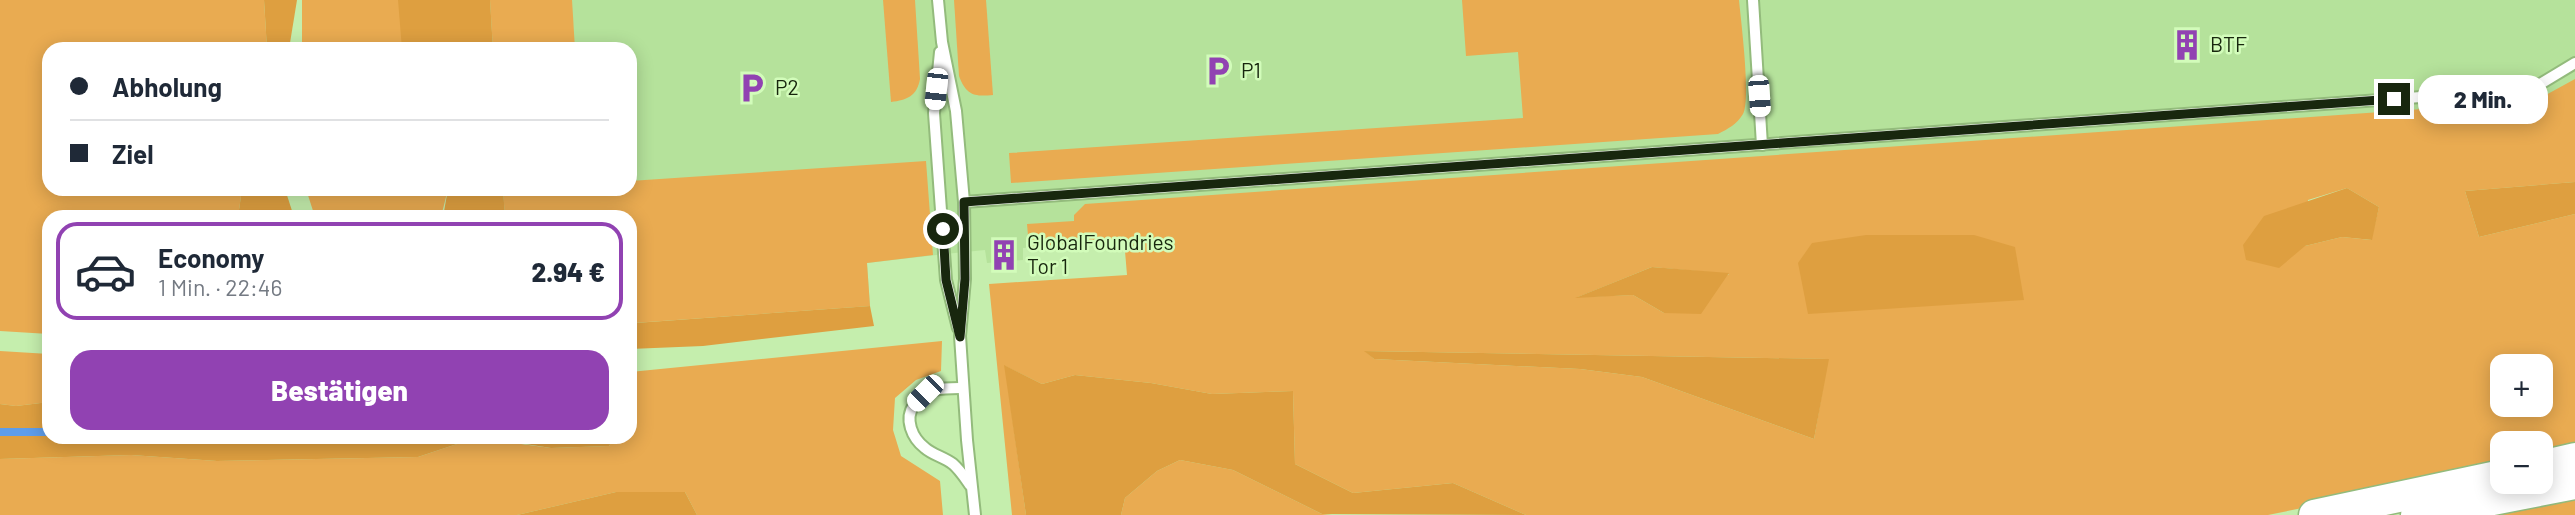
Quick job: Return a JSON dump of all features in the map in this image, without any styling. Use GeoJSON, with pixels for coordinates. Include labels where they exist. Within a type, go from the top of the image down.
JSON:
{"type":"FeatureCollection","features":[{"type":"Feature","properties":{"kind":"main road"},"geometry":{"type":"LineString","coordinates":[[2553,463],[2575,457]]}},
{"type":"Feature","properties":{"kind":"main road"},"geometry":{"type":"LineString","coordinates":[[2315,515],[2490,478]]}},
{"type":"Feature","properties":{"kind":"main road"},"geometry":{"type":"LineString","coordinates":[[2416,515],[2575,484]]}},
{"type":"Feature","properties":{"kind":"lane"},"geometry":{"type":"LineString","coordinates":[[937,0],[942,42],[956,111],[964,202],[965,279],[960,337],[975,515]]}},
{"type":"Feature","properties":{"kind":"lane"},"geometry":{"type":"LineString","coordinates":[[1753,0],[1762,145]]}},
{"type":"Feature","properties":{"kind":"lane"},"geometry":{"type":"LineString","coordinates":[[942,42],[934,113],[946,280],[960,337]]}},
{"type":"Feature","properties":{"kind":"lane"},"geometry":{"type":"LineString","coordinates":[[964,202],[2532,89],[2575,63]]}},
{"type":"Feature","properties":{"kind":"lane"},"geometry":{"type":"LineString","coordinates":[[963,388],[943,387],[925,393],[913,405],[908,420],[916,439],[926,450],[940,455],[956,466],[972,487]]}},
{"type":"Feature","properties":{"kind":"shaded area"},"geometry":{"type":"Polygon","coordinates":[[[0,0],[264,0],[267,42],[42,42],[42,196],[241,196],[239,210],[42,210],[42,334],[0,331],[0,0]]]}},
{"type":"Feature","properties":{"kind":"shaded area"},"geometry":{"type":"Polygon","coordinates":[[[264,0],[297,0],[290,42],[267,42],[264,0]]]}},
{"type":"Feature","properties":{"kind":"shaded area"},"geometry":{"type":"Polygon","coordinates":[[[302,0],[399,0],[402,42],[302,42],[302,0]]]}},
{"type":"Feature","properties":{"kind":"shaded area"},"geometry":{"type":"Polygon","coordinates":[[[398,0],[490,0],[493,42],[401,42],[398,0]]]}},
{"type":"Feature","properties":{"kind":"shaded area"},"geometry":{"type":"Polygon","coordinates":[[[490,0],[2575,0],[2575,140],[1135,238],[1023,248],[1023,260],[987,263],[985,250],[867,263],[870,306],[637,319],[637,210],[504,210],[504,196],[637,196],[637,42],[493,42],[490,0]]]}},
{"type":"Feature","properties":{"kind":"shaded area"},"geometry":{"type":"Polygon","coordinates":[[[490,0],[572,0],[575,42],[493,42],[490,0]]]}},
{"type":"Feature","properties":{"kind":"shaded area"},"geometry":{"type":"Polygon","coordinates":[[[883,0],[915,0],[920,79],[910,96],[891,102],[883,0]]]}},
{"type":"Feature","properties":{"kind":"shaded area"},"geometry":{"type":"Polygon","coordinates":[[[954,0],[986,0],[993,95],[981,96],[968,91],[959,76],[954,0]]]}},
{"type":"Feature","properties":{"kind":"shaded area"},"geometry":{"type":"Polygon","coordinates":[[[1462,0],[1739,0],[1746,77],[1743,114],[1729,128],[1718,134],[1011,183],[1009,153],[1523,118],[1518,52],[1466,56],[1462,0]]]}},
{"type":"Feature","properties":{"kind":"shaded area"},"geometry":{"type":"Polygon","coordinates":[[[2575,79],[2575,182],[2465,191],[2479,237],[2575,214],[2575,450],[2553,455],[2553,431],[2490,431],[2490,469],[2268,515],[1526,515],[1453,483],[1353,493],[1295,464],[1293,391],[1212,394],[1151,383],[1075,375],[1042,384],[1005,366],[1026,515],[1012,515],[989,284],[1127,275],[1124,239],[1029,247],[1027,224],[1074,221],[1074,215],[1085,204],[2521,102],[2544,96],[2575,79]],[[2347,188],[2308,200],[2305,246],[2342,237],[2371,240],[2379,207],[2347,188]],[[1652,267],[1578,297],[1633,295],[1664,313],[1729,274],[1652,267]],[[1365,351],[1374,359],[1580,369],[1642,377],[1814,439],[1828,359],[1365,351]]]}},
{"type":"Feature","properties":{"kind":"shaded area"},"geometry":{"type":"Polygon","coordinates":[[[926,161],[933,255],[867,263],[870,306],[637,323],[637,210],[504,210],[504,196],[637,196],[637,181],[926,161]]]}},
{"type":"Feature","properties":{"kind":"shaded area"},"geometry":{"type":"Polygon","coordinates":[[[2575,182],[2575,214],[2479,237],[2465,191],[2575,182]]]}},
{"type":"Feature","properties":{"kind":"shaded area"},"geometry":{"type":"Polygon","coordinates":[[[2347,188],[2379,207],[2372,240],[2342,237],[2305,246],[2279,268],[2246,260],[2243,245],[2264,216],[2347,188]]]}},
{"type":"Feature","properties":{"kind":"shaded area"},"geometry":{"type":"Polygon","coordinates":[[[241,196],[287,196],[292,210],[239,210],[241,196]]]}},
{"type":"Feature","properties":{"kind":"shaded area"},"geometry":{"type":"Polygon","coordinates":[[[308,196],[446,196],[443,210],[313,210],[308,196]]]}},
{"type":"Feature","properties":{"kind":"shaded area"},"geometry":{"type":"Polygon","coordinates":[[[447,196],[504,196],[504,210],[444,210],[447,196]]]}},
{"type":"Feature","properties":{"kind":"shaded area"},"geometry":{"type":"Polygon","coordinates":[[[1866,235],[1974,235],[2015,247],[2024,300],[1808,314],[1798,263],[1812,243],[1866,235]]]}},
{"type":"Feature","properties":{"kind":"shaded area"},"geometry":{"type":"Polygon","coordinates":[[[1652,267],[1729,273],[1701,314],[1664,313],[1633,295],[1575,298],[1652,267]]]}},
{"type":"Feature","properties":{"kind":"shaded area"},"geometry":{"type":"Polygon","coordinates":[[[870,306],[874,326],[703,346],[637,349],[637,323],[870,306]]]}},
{"type":"Feature","properties":{"kind":"shaded area"},"geometry":{"type":"Polygon","coordinates":[[[942,341],[941,371],[916,380],[895,398],[893,430],[901,456],[940,481],[943,515],[697,515],[685,492],[616,492],[517,515],[0,515],[0,459],[131,455],[217,461],[418,457],[457,444],[521,444],[551,448],[637,444],[637,371],[942,341]]]}},
{"type":"Feature","properties":{"kind":"shaded area"},"geometry":{"type":"Polygon","coordinates":[[[0,351],[42,354],[42,403],[16,406],[0,404],[0,351]]]}},
{"type":"Feature","properties":{"kind":"shaded area"},"geometry":{"type":"Polygon","coordinates":[[[1364,351],[1829,359],[1814,439],[1642,377],[1580,369],[1374,359],[1364,351]]]}},
{"type":"Feature","properties":{"kind":"shaded area"},"geometry":{"type":"Polygon","coordinates":[[[1004,365],[1042,384],[1075,375],[1151,383],[1212,394],[1293,391],[1295,464],[1353,493],[1453,483],[1526,515],[1322,514],[1233,470],[1180,460],[1157,471],[1125,498],[1121,515],[1026,515],[1004,365]]]}},
{"type":"Feature","properties":{"kind":"shaded area"},"geometry":{"type":"Polygon","coordinates":[[[42,403],[42,444],[457,444],[418,457],[217,461],[131,455],[0,459],[0,404],[16,406],[42,403]]]}},
{"type":"Feature","properties":{"kind":"shaded area"},"geometry":{"type":"Polygon","coordinates":[[[525,444],[610,444],[609,446],[551,448],[525,444]]]}},
{"type":"Feature","properties":{"kind":"shaded area"},"geometry":{"type":"Polygon","coordinates":[[[1180,460],[1233,470],[1322,514],[1332,515],[1121,515],[1125,498],[1157,471],[1180,460]]]}},
{"type":"Feature","properties":{"kind":"shaded area"},"geometry":{"type":"Polygon","coordinates":[[[616,492],[685,492],[697,515],[517,515],[616,492]]]}},
{"type":"Feature","properties":{"kind":"shaded area"},"geometry":{"type":"Polygon","coordinates":[[[2575,496],[2575,515],[2482,515],[2575,496]]]}},
{"type":"Feature","properties":{"kind":"waterway"},"geometry":{"type":"LineString","coordinates":[[0,432],[42,432]]}},
{"type":"Feature","properties":{"kind":"place","name":"BTF"},"geometry":{"type":"Point","coordinates":[2187,45]}},
{"type":"Feature","properties":{"kind":"place","name":"P1"},"geometry":{"type":"Point","coordinates":[1218,71]}},
{"type":"Feature","properties":{"kind":"place","name":"P2"},"geometry":{"type":"Point","coordinates":[752,88]}},
{"type":"Feature","properties":{"kind":"place","name":"GlobalFoundries Tor 1"},"geometry":{"type":"Point","coordinates":[1004,255]}},
{"type":"Feature","properties":{"kind":"route"},"geometry":{"type":"LineString","coordinates":[[943,229],[946,280],[960,337],[965,279],[964,202],[2394,99]]}}]}
